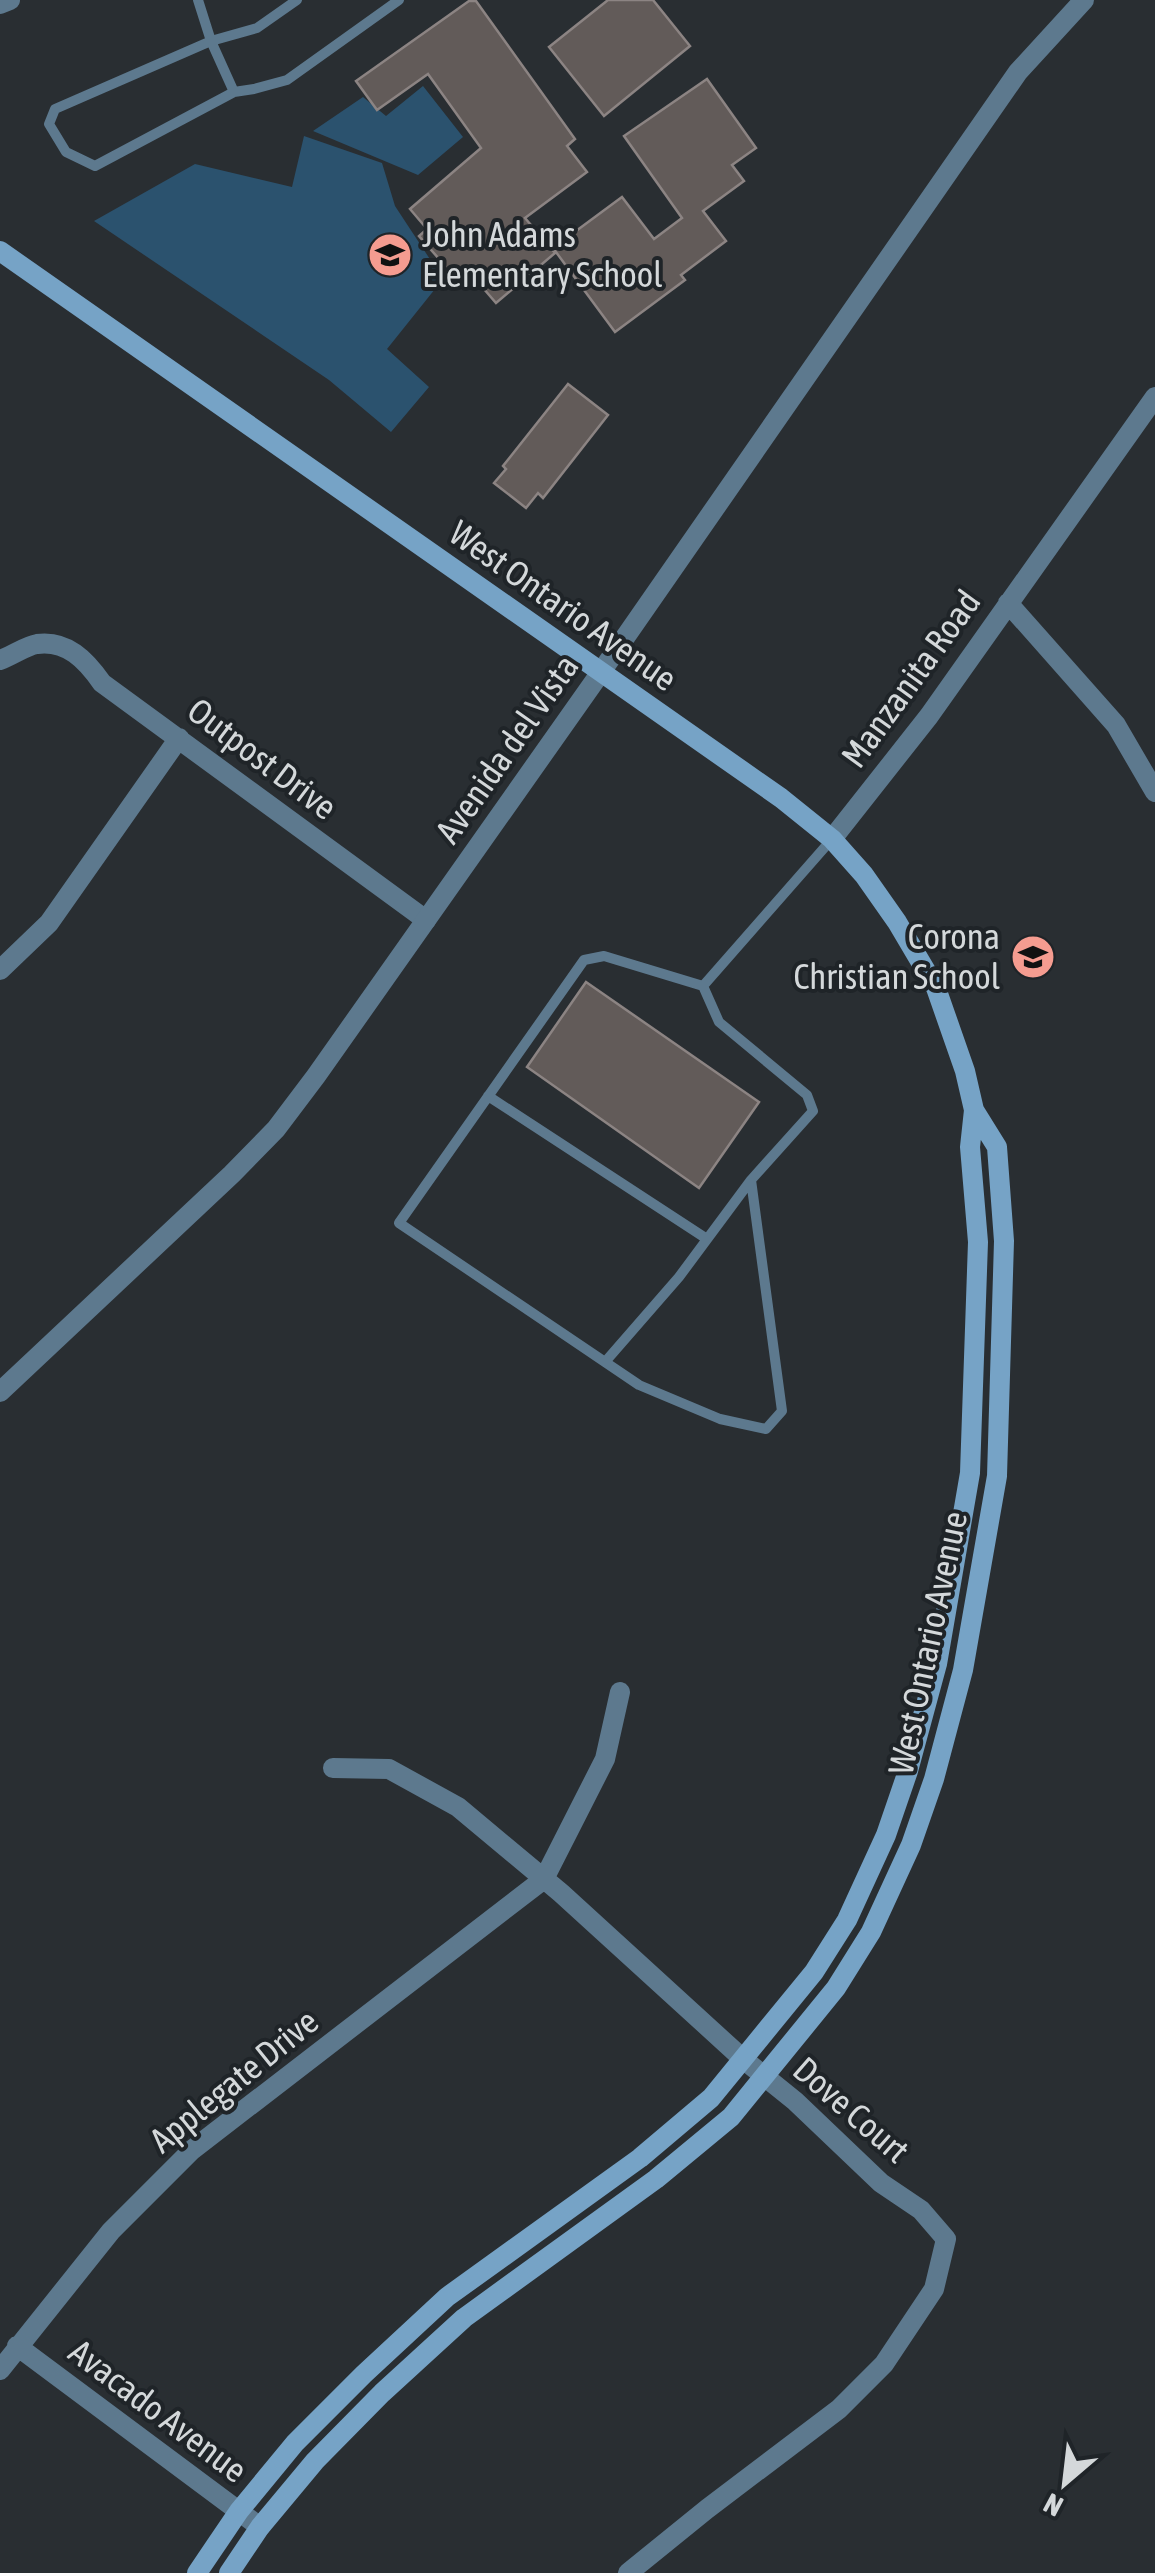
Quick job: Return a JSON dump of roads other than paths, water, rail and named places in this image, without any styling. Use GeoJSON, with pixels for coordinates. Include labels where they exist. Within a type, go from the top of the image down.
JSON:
{"type":"FeatureCollection","features":[{"type":"Feature","properties":{"kind":"main road","name":"West Ontario Avenue"},"geometry":{"type":"LineString","coordinates":[[1,253],[781,798],[832,840],[864,875],[936,988],[965,1071],[974,1110],[997,1148],[1004,1260],[997,1476],[963,1670],[934,1779],[911,1846],[871,1932],[836,1988],[731,2117],[656,2179],[464,2318],[315,2461],[260,2527],[229,2573]]}},
{"type":"Feature","properties":{"kind":"main road","name":"West Ontario Avenue"},"geometry":{"type":"LineString","coordinates":[[197,2573],[239,2511],[295,2443],[364,2374],[447,2298],[640,2158],[712,2098],[814,1972],[847,1920],[886,1836],[908,1771],[937,1664],[970,1473],[978,1242],[970,1147],[974,1110]]}},
{"type":"Feature","properties":{"kind":"street"},"geometry":{"type":"LineString","coordinates":[[0,4],[10,0]]}},
{"type":"Feature","properties":{"kind":"street","name":"Avenida del Vista"},"geometry":{"type":"LineString","coordinates":[[0,1392],[276,1129],[1018,72],[1084,0]]}},
{"type":"Feature","properties":{"kind":"street","name":"Manzanita Road"},"geometry":{"type":"LineString","coordinates":[[832,840],[929,716],[1155,397]]}},
{"type":"Feature","properties":{"kind":"street"},"geometry":{"type":"LineString","coordinates":[[1008,602],[1116,725],[1155,792]]}},
{"type":"Feature","properties":{"kind":"street","name":"Outpost Drive"},"geometry":{"type":"LineString","coordinates":[[0,660],[36,644],[63,646],[86,660],[102,682],[426,920]]}},
{"type":"Feature","properties":{"kind":"street"},"geometry":{"type":"LineString","coordinates":[[0,970],[49,923],[179,738]]}},
{"type":"Feature","properties":{"kind":"street"},"geometry":{"type":"LineString","coordinates":[[544,1878],[605,1759],[620,1692]]}},
{"type":"Feature","properties":{"kind":"street","name":"Dove Court"},"geometry":{"type":"LineString","coordinates":[[333,1768],[389,1769],[458,1807],[544,1878],[882,2183],[922,2210],[946,2239],[934,2289],[884,2364],[840,2409],[628,2573]]}},
{"type":"Feature","properties":{"kind":"street","name":"Applegate Drive"},"geometry":{"type":"LineString","coordinates":[[0,2370],[111,2231],[192,2150],[544,1878]]}},
{"type":"Feature","properties":{"kind":"street","name":"Avacado Avenue"},"geometry":{"type":"LineString","coordinates":[[17,2346],[260,2527]]}},
{"type":"Feature","properties":{"kind":"lane"},"geometry":{"type":"LineString","coordinates":[[198,0],[234,92]]}},
{"type":"Feature","properties":{"kind":"lane"},"geometry":{"type":"LineString","coordinates":[[297,0],[257,28],[211,41],[55,109],[49,124],[66,152],[94,166],[234,92],[287,80],[399,0]]}},
{"type":"Feature","properties":{"kind":"lane","name":"Manzanita Road"},"geometry":{"type":"LineString","coordinates":[[703,986],[832,840]]}},
{"type":"Feature","properties":{"kind":"lane"},"geometry":{"type":"LineString","coordinates":[[605,1362],[679,1277],[751,1180],[813,1111],[807,1095],[719,1022],[703,986],[604,956],[584,960],[399,1223],[639,1385],[720,1419],[766,1429],[782,1410],[751,1180]]}},
{"type":"Feature","properties":{"kind":"lane"},"geometry":{"type":"LineString","coordinates":[[488,1096],[707,1239]]}},
{"type":"Feature","properties":{"kind":"place","name":"John Adams Elementary School"},"geometry":{"type":"Point","coordinates":[390,255]}},
{"type":"Feature","properties":{"kind":"place","name":"Corona Christian School"},"geometry":{"type":"Point","coordinates":[1033,957]}}]}
